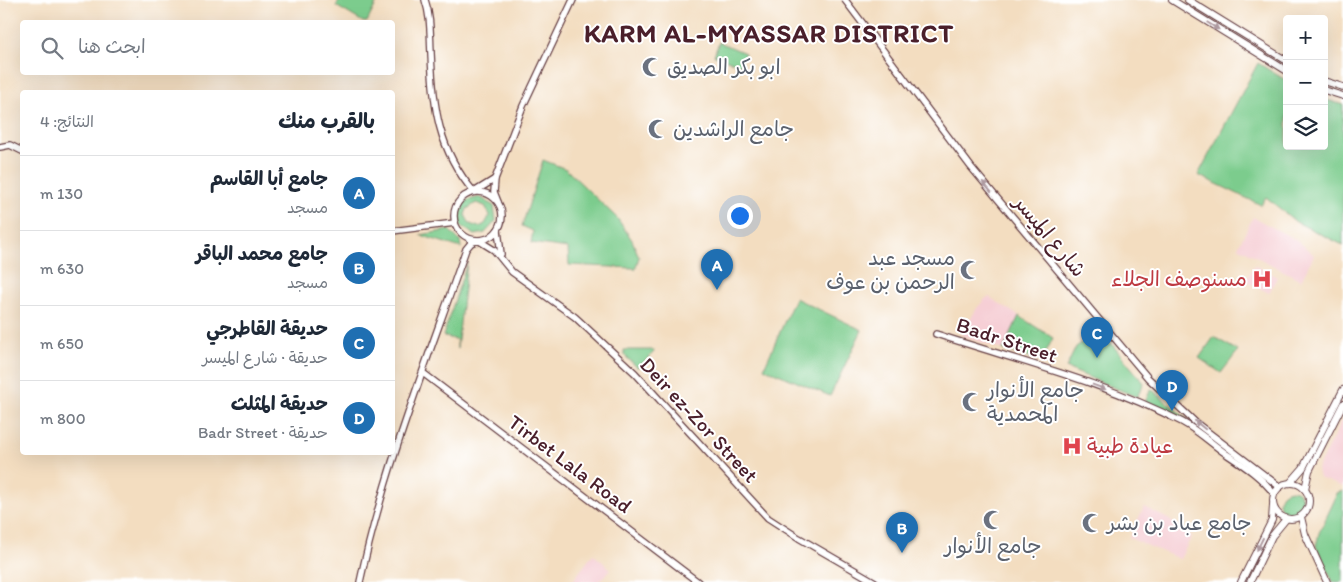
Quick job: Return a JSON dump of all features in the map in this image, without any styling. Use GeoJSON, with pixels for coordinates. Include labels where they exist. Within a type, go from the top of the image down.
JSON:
{"type":"FeatureCollection","features":[{"type":"Feature","properties":{"kind":"main road"},"geometry":{"type":"LineString","coordinates":[[425,0],[430,19],[435,114],[443,139],[465,181],[474,192],[488,194],[498,202]]}},
{"type":"Feature","properties":{"kind":"main road"},"geometry":{"type":"LineString","coordinates":[[508,267],[499,252],[498,230],[502,213],[494,192],[494,179],[524,106],[573,0]]}},
{"type":"Feature","properties":{"kind":"main road","name":"شارع الميسر"},"geometry":{"type":"LineString","coordinates":[[845,0],[919,96],[970,167],[1148,378],[1196,422],[1280,487]]}},
{"type":"Feature","properties":{"kind":"main road"},"geometry":{"type":"LineString","coordinates":[[1172,0],[1283,69]]}},
{"type":"Feature","properties":{"kind":"main road"},"geometry":{"type":"LineString","coordinates":[[1188,0],[1285,60]]}},
{"type":"Feature","properties":{"kind":"main road"},"geometry":{"type":"LineString","coordinates":[[1328,82],[1343,87]]}},
{"type":"Feature","properties":{"kind":"main road"},"geometry":{"type":"LineString","coordinates":[[1328,91],[1343,96]]}},
{"type":"Feature","properties":{"kind":"main road"},"geometry":{"type":"LineString","coordinates":[[0,147],[10,145],[20,150]]}},
{"type":"Feature","properties":{"kind":"main road"},"geometry":{"type":"LineString","coordinates":[[462,198],[494,179]]}},
{"type":"Feature","properties":{"kind":"main road"},"geometry":{"type":"LineString","coordinates":[[465,181],[462,198],[455,209],[455,222],[466,242],[466,250]]}},
{"type":"Feature","properties":{"kind":"main road"},"geometry":{"type":"LineString","coordinates":[[395,231],[455,222]]}},
{"type":"Feature","properties":{"kind":"main road"},"geometry":{"type":"LineString","coordinates":[[360,582],[386,482],[466,250],[471,243],[489,237],[498,230]]}},
{"type":"Feature","properties":{"kind":"main road"},"geometry":{"type":"LineString","coordinates":[[462,234],[478,240]]}},
{"type":"Feature","properties":{"kind":"main road","name":"Deir ez-Zor Street"},"geometry":{"type":"LineString","coordinates":[[478,240],[494,250],[512,272],[575,317],[635,373],[768,518],[798,538],[875,582]]}},
{"type":"Feature","properties":{"kind":"main road","name":"Badr Street"},"geometry":{"type":"LineString","coordinates":[[936,334],[1081,380],[1141,403],[1184,424],[1252,471],[1267,484],[1274,494]]}},
{"type":"Feature","properties":{"kind":"main road","name":"Tirbet Lala Road"},"geometry":{"type":"LineString","coordinates":[[423,373],[698,582]]}},
{"type":"Feature","properties":{"kind":"main road"},"geometry":{"type":"LineString","coordinates":[[1241,582],[1272,520],[1274,494],[1280,487],[1296,479],[1343,390]]}},
{"type":"Feature","properties":{"kind":"main road"},"geometry":{"type":"LineString","coordinates":[[1305,490],[1309,471],[1343,404]]}},
{"type":"Feature","properties":{"kind":"main road"},"geometry":{"type":"LineString","coordinates":[[1250,582],[1272,536],[1288,519],[1301,517],[1306,512],[1310,501],[1305,490],[1301,486],[1290,483]]}},
{"type":"Feature","properties":{"kind":"main road"},"geometry":{"type":"LineString","coordinates":[[1273,504],[1277,513],[1288,519],[1305,534]]}},
{"type":"Feature","properties":{"kind":"main road"},"geometry":{"type":"LineString","coordinates":[[1301,517],[1305,534],[1327,582]]}},
{"type":"Feature","properties":{"kind":"shaded area"},"geometry":{"type":"Polygon","coordinates":[[[1253,217],[1298,241],[1314,255],[1301,280],[1238,247],[1253,217]]]}},
{"type":"Feature","properties":{"kind":"shaded area","name":"مسنوصف الجلاء"},"geometry":{"type":"Polygon","coordinates":[[[1254,265],[1277,277],[1269,293],[1246,281],[1254,265]]]}},
{"type":"Feature","properties":{"kind":"shaded area"},"geometry":{"type":"Polygon","coordinates":[[[989,297],[1019,316],[1003,350],[961,335],[977,308],[989,297]]]}},
{"type":"Feature","properties":{"kind":"shaded area"},"geometry":{"type":"Polygon","coordinates":[[[1343,419],[1343,487],[1319,478],[1317,469],[1343,419]]]}},
{"type":"Feature","properties":{"kind":"shaded area"},"geometry":{"type":"Polygon","coordinates":[[[1144,507],[1168,519],[1192,536],[1180,559],[1129,538],[1144,507]]]}},
{"type":"Feature","properties":{"kind":"shaded area"},"geometry":{"type":"Polygon","coordinates":[[[593,554],[611,569],[599,582],[572,582],[593,554]]]}},
{"type":"Feature","properties":{"kind":"green space"},"geometry":{"type":"Polygon","coordinates":[[[340,0],[378,0],[368,20],[360,20],[336,6],[340,0]]]}},
{"type":"Feature","properties":{"kind":"green space"},"geometry":{"type":"Polygon","coordinates":[[[719,42],[745,53],[740,65],[714,55],[719,42]]]}},
{"type":"Feature","properties":{"kind":"green space"},"geometry":{"type":"Polygon","coordinates":[[[1258,63],[1283,79],[1283,150],[1328,150],[1328,100],[1343,105],[1343,245],[1296,222],[1266,197],[1261,205],[1198,175],[1258,63]]]}},
{"type":"Feature","properties":{"kind":"green space"},"geometry":{"type":"Polygon","coordinates":[[[543,160],[566,169],[617,218],[632,240],[639,257],[635,270],[633,268],[569,265],[568,248],[531,243],[533,231],[522,226],[543,160]]]}},
{"type":"Feature","properties":{"kind":"green space"},"geometry":{"type":"Polygon","coordinates":[[[480,197],[494,206],[496,221],[485,233],[475,235],[461,226],[458,216],[465,201],[480,197]],[[476,203],[467,209],[465,215],[470,224],[479,227],[485,224],[490,215],[485,206],[476,203]]]}},
{"type":"Feature","properties":{"kind":"green space"},"geometry":{"type":"Polygon","coordinates":[[[449,230],[460,241],[461,248],[420,235],[449,230]]]}},
{"type":"Feature","properties":{"kind":"green space"},"geometry":{"type":"Polygon","coordinates":[[[467,263],[457,349],[457,340],[443,336],[467,263]]]}},
{"type":"Feature","properties":{"kind":"green space"},"geometry":{"type":"Polygon","coordinates":[[[795,298],[862,330],[830,396],[764,368],[795,298]]]}},
{"type":"Feature","properties":{"kind":"green space"},"geometry":{"type":"Polygon","coordinates":[[[1019,316],[1053,338],[1042,360],[1003,350],[1019,316]]]}},
{"type":"Feature","properties":{"kind":"green space"},"geometry":{"type":"Polygon","coordinates":[[[1100,330],[1144,383],[1137,397],[1066,368],[1076,347],[1100,330]]]}},
{"type":"Feature","properties":{"kind":"green space"},"geometry":{"type":"Polygon","coordinates":[[[1214,337],[1238,351],[1221,373],[1199,358],[1214,337]]]}},
{"type":"Feature","properties":{"kind":"green space"},"geometry":{"type":"Polygon","coordinates":[[[624,350],[654,350],[654,352],[638,368],[624,355],[624,350]]]}},
{"type":"Feature","properties":{"kind":"green space"},"geometry":{"type":"Polygon","coordinates":[[[1151,389],[1189,421],[1145,402],[1151,389]]]}},
{"type":"Feature","properties":{"kind":"green space"},"geometry":{"type":"Polygon","coordinates":[[[1291,490],[1296,491],[1302,497],[1302,507],[1296,513],[1291,514],[1286,513],[1280,507],[1279,502],[1280,497],[1286,491],[1291,490]]]}},
{"type":"Feature","properties":{"kind":"green space"},"geometry":{"type":"Polygon","coordinates":[[[1343,491],[1343,582],[1333,582],[1316,546],[1319,533],[1336,493],[1343,491]]]}},
{"type":"Feature","properties":{"kind":"place","name":"ابو بكر الصديق"},"geometry":{"type":"Point","coordinates":[652,67]}},
{"type":"Feature","properties":{"kind":"place","name":"جامع الراشدين"},"geometry":{"type":"Point","coordinates":[658,129]}},
{"type":"Feature","properties":{"kind":"place","name":"مسجد عبد الرحمن بن عوف"},"geometry":{"type":"Point","coordinates":[970,270]}},
{"type":"Feature","properties":{"kind":"place","name":"مسنوصف الجلاء"},"geometry":{"type":"Point","coordinates":[1262,279]}},
{"type":"Feature","properties":{"kind":"place","name":"جامع أبا القاسم"},"geometry":{"type":"Point","coordinates":[717,290]}},
{"type":"Feature","properties":{"kind":"place","name":"حديقة القاطرجي"},"geometry":{"type":"Point","coordinates":[1097,358]}},
{"type":"Feature","properties":{"kind":"place","name":"جامع الأنوار المحمدية"},"geometry":{"type":"Point","coordinates":[972,402]}},
{"type":"Feature","properties":{"kind":"place","name":"حديقة المثلث"},"geometry":{"type":"Point","coordinates":[1172,411]}},
{"type":"Feature","properties":{"kind":"place","name":"عيادة طبية"},"geometry":{"type":"Point","coordinates":[1072,446]}},
{"type":"Feature","properties":{"kind":"place","name":"جامع الأنوار"},"geometry":{"type":"Point","coordinates":[993,520]}},
{"type":"Feature","properties":{"kind":"place","name":"جامع عباد بن بشر"},"geometry":{"type":"Point","coordinates":[1092,523]}},
{"type":"Feature","properties":{"kind":"place","name":"جامع محمد الباقر"},"geometry":{"type":"Point","coordinates":[902,553]}},
{"type":"Feature","properties":{"kind":"district","name":"KARM AL-MYASSAR DISTRICT"},"geometry":{"type":"Point","coordinates":[769,33]}}]}
